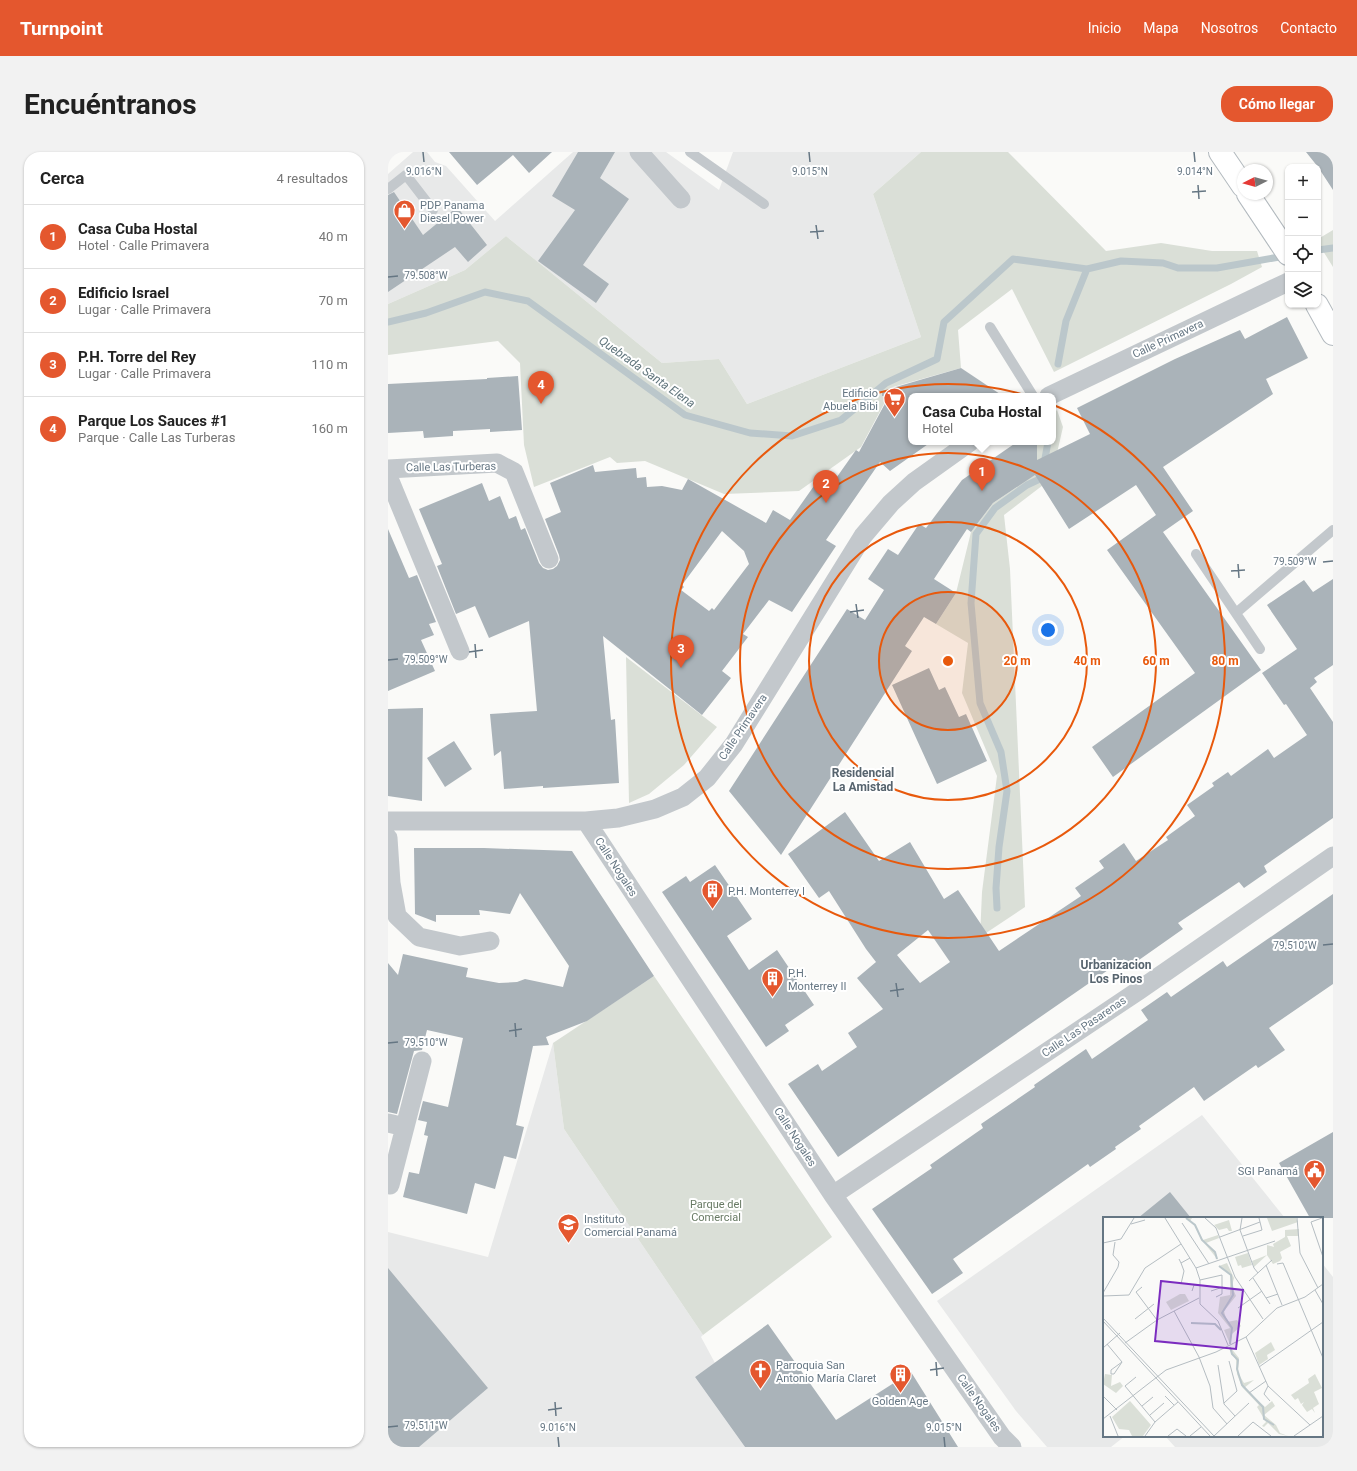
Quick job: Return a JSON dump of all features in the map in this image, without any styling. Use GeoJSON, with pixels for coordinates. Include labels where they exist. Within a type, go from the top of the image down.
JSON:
{"type":"FeatureCollection","features":[{"type":"Feature","properties":{"kind":"main road"},"geometry":{"type":"LineString","coordinates":[[1220,152],[1237,177]]}},
{"type":"Feature","properties":{"kind":"main road"},"geometry":{"type":"LineString","coordinates":[[1252,200],[1285,249]]}},
{"type":"Feature","properties":{"kind":"main road"},"geometry":{"type":"LineString","coordinates":[[1319,308],[1333,334]]}},
{"type":"Feature","properties":{"kind":"street"},"geometry":{"type":"LineString","coordinates":[[639,152],[682,199]]}},
{"type":"Feature","properties":{"kind":"street","name":"Calle Primavera"},"geometry":{"type":"LineString","coordinates":[[1055,393],[1285,283]]}},
{"type":"Feature","properties":{"kind":"street","name":"Calle Primavera"},"geometry":{"type":"LineString","coordinates":[[388,821],[586,821],[618,818],[655,809],[683,797],[707,778],[734,744],[863,536],[891,503],[914,482],[966,445]]}},
{"type":"Feature","properties":{"kind":"street","name":"Calle Las Turberas"},"geometry":{"type":"LineString","coordinates":[[388,469],[497,464],[514,472],[548,559]]}},
{"type":"Feature","properties":{"kind":"street"},"geometry":{"type":"LineString","coordinates":[[388,476],[460,651]]}},
{"type":"Feature","properties":{"kind":"street","name":"Calle Nogales"},"geometry":{"type":"LineString","coordinates":[[586,821],[833,1195],[1002,1444]]}},
{"type":"Feature","properties":{"kind":"street"},"geometry":{"type":"LineString","coordinates":[[388,838],[391,883],[397,916],[419,937],[460,946],[490,941]]}},
{"type":"Feature","properties":{"kind":"street","name":"Calle Las Pasarenas"},"geometry":{"type":"LineString","coordinates":[[833,1195],[1138,992],[1333,856]]}},
{"type":"Feature","properties":{"kind":"street"},"geometry":{"type":"LineString","coordinates":[[390,1185],[396,1125],[422,1061]]}},
{"type":"Feature","properties":{"kind":"lane"},"geometry":{"type":"LineString","coordinates":[[690,152],[764,204]]}},
{"type":"Feature","properties":{"kind":"lane"},"geometry":{"type":"LineString","coordinates":[[388,189],[406,175],[433,210]]}},
{"type":"Feature","properties":{"kind":"lane"},"geometry":{"type":"LineString","coordinates":[[990,327],[1031,393]]}},
{"type":"Feature","properties":{"kind":"lane"},"geometry":{"type":"LineString","coordinates":[[1236,613],[1333,530]]}},
{"type":"Feature","properties":{"kind":"lane"},"geometry":{"type":"LineString","coordinates":[[1196,554],[1260,648]]}},
{"type":"Feature","properties":{"kind":"shaded area"},"geometry":{"type":"Polygon","coordinates":[[[413,152],[427,152],[435,162],[446,166],[495,221],[573,152],[666,152],[719,190],[733,152],[921,152],[873,194],[921,337],[747,404],[719,359],[662,363],[506,236],[465,270],[388,304],[388,174],[413,152]]]}},
{"type":"Feature","properties":{"kind":"shaded area","name":"Instituto Comercial Panamá"},"geometry":{"type":"Polygon","coordinates":[[[553,1043],[564,1129],[703,1335],[701,1337],[715,1363],[695,1377],[745,1447],[388,1447],[388,1232],[488,1257],[553,1043]]]}},
{"type":"Feature","properties":{"kind":"shaded area"},"geometry":{"type":"Polygon","coordinates":[[[1202,1115],[1284,1217],[1103,1217],[1103,1437],[1124,1437],[1111,1447],[1047,1447],[1016,1411],[937,1301],[1202,1115]]]}},
{"type":"Feature","properties":{"kind":"shaded area"},"geometry":{"type":"Polygon","coordinates":[[[1323,1264],[1333,1277],[1333,1447],[1175,1447],[1166,1437],[1323,1437],[1323,1264]]]}},
{"type":"Feature","properties":{"kind":"green space"},"geometry":{"type":"Polygon","coordinates":[[[921,152],[1008,152],[1106,251],[1161,243],[1212,251],[1257,251],[1262,267],[1231,284],[1054,372],[1012,289],[958,330],[961,368],[893,387],[861,447],[799,491],[724,494],[645,461],[617,463],[610,457],[534,487],[524,445],[520,363],[498,341],[388,355],[388,304],[465,270],[506,236],[662,363],[719,359],[747,404],[921,337],[873,194],[921,152]]]}},
{"type":"Feature","properties":{"kind":"green space"},"geometry":{"type":"Polygon","coordinates":[[[1333,230],[1333,267],[1321,248],[1321,237],[1333,230]]]}},
{"type":"Feature","properties":{"kind":"green space"},"geometry":{"type":"Polygon","coordinates":[[[1057,410],[1063,427],[1051,479],[1004,515],[1010,569],[1025,907],[980,937],[982,892],[997,776],[962,693],[968,643],[936,624],[956,593],[971,532],[993,503],[1036,474],[1037,445],[1056,445],[1057,410]]]}},
{"type":"Feature","properties":{"kind":"green space"},"geometry":{"type":"Polygon","coordinates":[[[626,657],[717,727],[684,765],[649,794],[629,803],[626,657]]]}},
{"type":"Feature","properties":{"kind":"green space","name":"Parque del Comercial"},"geometry":{"type":"Polygon","coordinates":[[[654,976],[832,1237],[703,1335],[564,1129],[553,1043],[654,976]]]}},
{"type":"Feature","properties":{"kind":"building"},"geometry":{"type":"Polygon","coordinates":[[[449,152],[552,152],[529,173],[513,155],[477,185],[449,152]]]}},
{"type":"Feature","properties":{"kind":"building"},"geometry":{"type":"Polygon","coordinates":[[[578,152],[615,152],[600,178],[629,199],[583,265],[609,284],[596,303],[538,261],[575,210],[552,196],[578,152]]]}},
{"type":"Feature","properties":{"kind":"building"},"geometry":{"type":"Polygon","coordinates":[[[1306,152],[1333,152],[1333,190],[1321,172],[1321,164],[1316,164],[1306,152]]]}},
{"type":"Feature","properties":{"kind":"building"},"geometry":{"type":"Polygon","coordinates":[[[394,192],[423,235],[457,207],[487,245],[468,262],[455,247],[388,292],[388,195],[394,192]]]}},
{"type":"Feature","properties":{"kind":"building"},"geometry":{"type":"Polygon","coordinates":[[[1287,317],[1308,358],[1266,379],[1273,394],[1163,467],[1193,511],[1163,532],[1261,670],[1113,777],[1092,747],[1195,673],[1107,550],[1156,515],[1136,485],[1069,529],[1035,475],[993,503],[971,532],[967,529],[934,579],[956,593],[936,624],[924,617],[905,646],[912,651],[781,855],[729,791],[847,609],[865,620],[884,590],[868,579],[888,549],[898,555],[919,524],[926,528],[962,480],[1013,445],[1037,445],[1037,460],[1090,434],[1077,408],[1175,359],[1240,330],[1245,339],[1287,317]]]}},
{"type":"Feature","properties":{"kind":"building"},"geometry":{"type":"Polygon","coordinates":[[[961,368],[998,393],[908,393],[908,445],[927,445],[890,471],[880,462],[826,540],[836,546],[792,612],[769,600],[743,634],[748,637],[722,671],[731,678],[702,715],[603,636],[611,720],[615,719],[619,783],[504,789],[501,751],[494,756],[490,714],[537,711],[529,621],[489,638],[475,606],[456,614],[437,566],[442,564],[419,509],[482,483],[489,501],[500,496],[509,519],[516,516],[521,530],[525,528],[539,563],[543,568],[548,570],[557,566],[560,560],[545,519],[561,512],[550,483],[593,465],[595,472],[636,468],[637,478],[646,477],[647,487],[662,486],[682,490],[688,479],[766,523],[773,510],[790,520],[816,483],[827,491],[856,450],[859,452],[889,396],[882,396],[882,391],[961,368]],[[722,531],[682,585],[684,587],[681,590],[709,611],[712,608],[714,610],[749,564],[744,551],[722,531]]]}},
{"type":"Feature","properties":{"kind":"building"},"geometry":{"type":"Polygon","coordinates":[[[518,376],[522,430],[490,432],[490,429],[453,431],[453,436],[424,438],[423,431],[388,433],[388,384],[518,376]]]}},
{"type":"Feature","properties":{"kind":"building"},"geometry":{"type":"Polygon","coordinates":[[[388,529],[409,578],[417,575],[436,622],[429,624],[434,635],[421,640],[435,671],[388,691],[388,529]]]}},
{"type":"Feature","properties":{"kind":"building"},"geometry":{"type":"Polygon","coordinates":[[[1333,579],[1333,665],[1314,678],[1317,682],[1310,688],[1333,722],[1333,818],[1264,866],[1267,872],[1244,888],[1239,882],[1178,923],[1183,929],[1129,967],[1124,959],[838,1157],[788,1084],[818,1064],[822,1071],[857,1047],[848,1033],[883,1009],[857,978],[876,962],[829,891],[819,898],[788,854],[845,812],[879,861],[910,842],[944,899],[958,890],[999,951],[1081,896],[1075,888],[1104,868],[1099,861],[1124,843],[1136,861],[1168,840],[1166,837],[1195,816],[1187,805],[1214,786],[1212,783],[1228,772],[1231,776],[1268,749],[1274,758],[1307,735],[1286,704],[1284,705],[1262,673],[1297,649],[1267,605],[1304,580],[1313,592],[1333,579]],[[928,930],[897,955],[920,983],[950,962],[928,930]]]}},
{"type":"Feature","properties":{"kind":"building"},"geometry":{"type":"Polygon","coordinates":[[[929,668],[939,690],[945,687],[959,717],[966,714],[987,761],[937,784],[892,685],[929,668]]]}},
{"type":"Feature","properties":{"kind":"building"},"geometry":{"type":"Polygon","coordinates":[[[423,708],[422,801],[388,796],[388,709],[423,708]]]}},
{"type":"Feature","properties":{"kind":"building"},"geometry":{"type":"Polygon","coordinates":[[[454,741],[472,769],[445,787],[427,758],[454,741]]]}},
{"type":"Feature","properties":{"kind":"building"},"geometry":{"type":"Polygon","coordinates":[[[414,848],[484,848],[572,851],[654,976],[587,1021],[546,1037],[549,1045],[533,1046],[516,1125],[524,1127],[516,1159],[504,1156],[495,1189],[475,1183],[467,1214],[403,1197],[409,1172],[419,1174],[428,1136],[424,1135],[427,1122],[418,1120],[423,1101],[448,1107],[463,1038],[427,1030],[422,1050],[414,1051],[397,1114],[388,1112],[388,963],[398,975],[403,954],[468,968],[466,977],[499,983],[517,982],[525,979],[563,987],[569,966],[520,893],[510,914],[479,910],[480,915],[436,915],[436,922],[415,914],[414,848]]]}},
{"type":"Feature","properties":{"kind":"building"},"geometry":{"type":"Polygon","coordinates":[[[715,865],[752,919],[727,936],[749,970],[777,950],[814,1005],[785,1025],[789,1031],[766,1047],[662,892],[686,876],[690,882],[715,865]]]}},
{"type":"Feature","properties":{"kind":"building"},"geometry":{"type":"Polygon","coordinates":[[[1333,894],[1333,984],[1269,1028],[1285,1050],[1258,1068],[1256,1065],[1204,1101],[1194,1087],[1139,1126],[1141,1129],[1115,1147],[1116,1149],[1090,1167],[1088,1164],[953,1259],[963,1273],[932,1294],[872,1209],[932,1168],[930,1165],[983,1128],[981,1124],[1035,1087],[1034,1085],[1086,1049],[1092,1059],[1148,1020],[1141,1010],[1167,992],[1171,997],[1223,961],[1227,967],[1333,894]]]}},
{"type":"Feature","properties":{"kind":"building","name":"SGI Panamá"},"geometry":{"type":"Polygon","coordinates":[[[1333,1132],[1333,1218],[1309,1217],[1279,1163],[1333,1132]]]}},
{"type":"Feature","properties":{"kind":"building"},"geometry":{"type":"Polygon","coordinates":[[[1170,1192],[1190,1217],[1139,1217],[1170,1192]]]}},
{"type":"Feature","properties":{"kind":"building"},"geometry":{"type":"Polygon","coordinates":[[[388,1268],[488,1388],[419,1447],[388,1447],[388,1268]]]}},
{"type":"Feature","properties":{"kind":"building"},"geometry":{"type":"Polygon","coordinates":[[[768,1324],[836,1420],[911,1372],[958,1447],[745,1447],[695,1377],[768,1324]]]}},
{"type":"Feature","properties":{"kind":"waterway","name":"Quebrada Santa Elena"},"geometry":{"type":"LineString","coordinates":[[1321,250],[1333,248]]}},
{"type":"Feature","properties":{"kind":"waterway","name":"Quebrada Santa Elena"},"geometry":{"type":"LineString","coordinates":[[388,322],[426,313],[485,292],[528,301],[685,415],[750,433],[792,436],[841,420],[886,383],[937,359],[944,322],[1013,259],[1087,269],[1121,261],[1163,263],[1178,268],[1217,268],[1285,256]]}},
{"type":"Feature","properties":{"kind":"waterway"},"geometry":{"type":"LineString","coordinates":[[1058,364],[1066,321],[1087,269]]}},
{"type":"Feature","properties":{"kind":"waterway"},"geometry":{"type":"LineString","coordinates":[[1044,464],[1047,445]]}},
{"type":"Feature","properties":{"kind":"waterway"},"geometry":{"type":"LineString","coordinates":[[997,908],[996,888],[999,847],[1007,791],[1001,752],[980,703],[971,603],[976,534],[995,508],[1027,485],[1042,478],[1043,474]]}},
{"type":"Feature","properties":{"kind":"place","name":"PDP Panama Diesel Power"},"geometry":{"type":"Point","coordinates":[404,230]}},
{"type":"Feature","properties":{"kind":"place","name":"Parque Los Sauces #1"},"geometry":{"type":"Point","coordinates":[541,404]}},
{"type":"Feature","properties":{"kind":"place","name":"Edificio Abuela Bibi"},"geometry":{"type":"Point","coordinates":[894,418]}},
{"type":"Feature","properties":{"kind":"place","name":"Casa Cuba Hostal"},"geometry":{"type":"Point","coordinates":[982,491]}},
{"type":"Feature","properties":{"kind":"place","name":"Edificio Israel"},"geometry":{"type":"Point","coordinates":[826,503]}},
{"type":"Feature","properties":{"kind":"place","name":"P.H. Torre del Rey"},"geometry":{"type":"Point","coordinates":[681,668]}},
{"type":"Feature","properties":{"kind":"place","name":"P.H. Monterrey I"},"geometry":{"type":"Point","coordinates":[713,910]}},
{"type":"Feature","properties":{"kind":"place","name":"P.H. Monterrey II"},"geometry":{"type":"Point","coordinates":[772,998]}},
{"type":"Feature","properties":{"kind":"place","name":"SGI Panamá"},"geometry":{"type":"Point","coordinates":[1314,1190]}},
{"type":"Feature","properties":{"kind":"place","name":"Instituto Comercial Panamá"},"geometry":{"type":"Point","coordinates":[568,1244]}},
{"type":"Feature","properties":{"kind":"place","name":"Parroquia San Antonio María Claret"},"geometry":{"type":"Point","coordinates":[760,1390]}},
{"type":"Feature","properties":{"kind":"place","name":"Golden Age"},"geometry":{"type":"Point","coordinates":[900,1394]}},
{"type":"Feature","properties":{"kind":"district","name":"Residencial La Amistad"},"geometry":{"type":"Point","coordinates":[863,780]}},
{"type":"Feature","properties":{"kind":"district","name":"Urbanizacion Los Pinos"},"geometry":{"type":"Point","coordinates":[1116,972]}}]}
